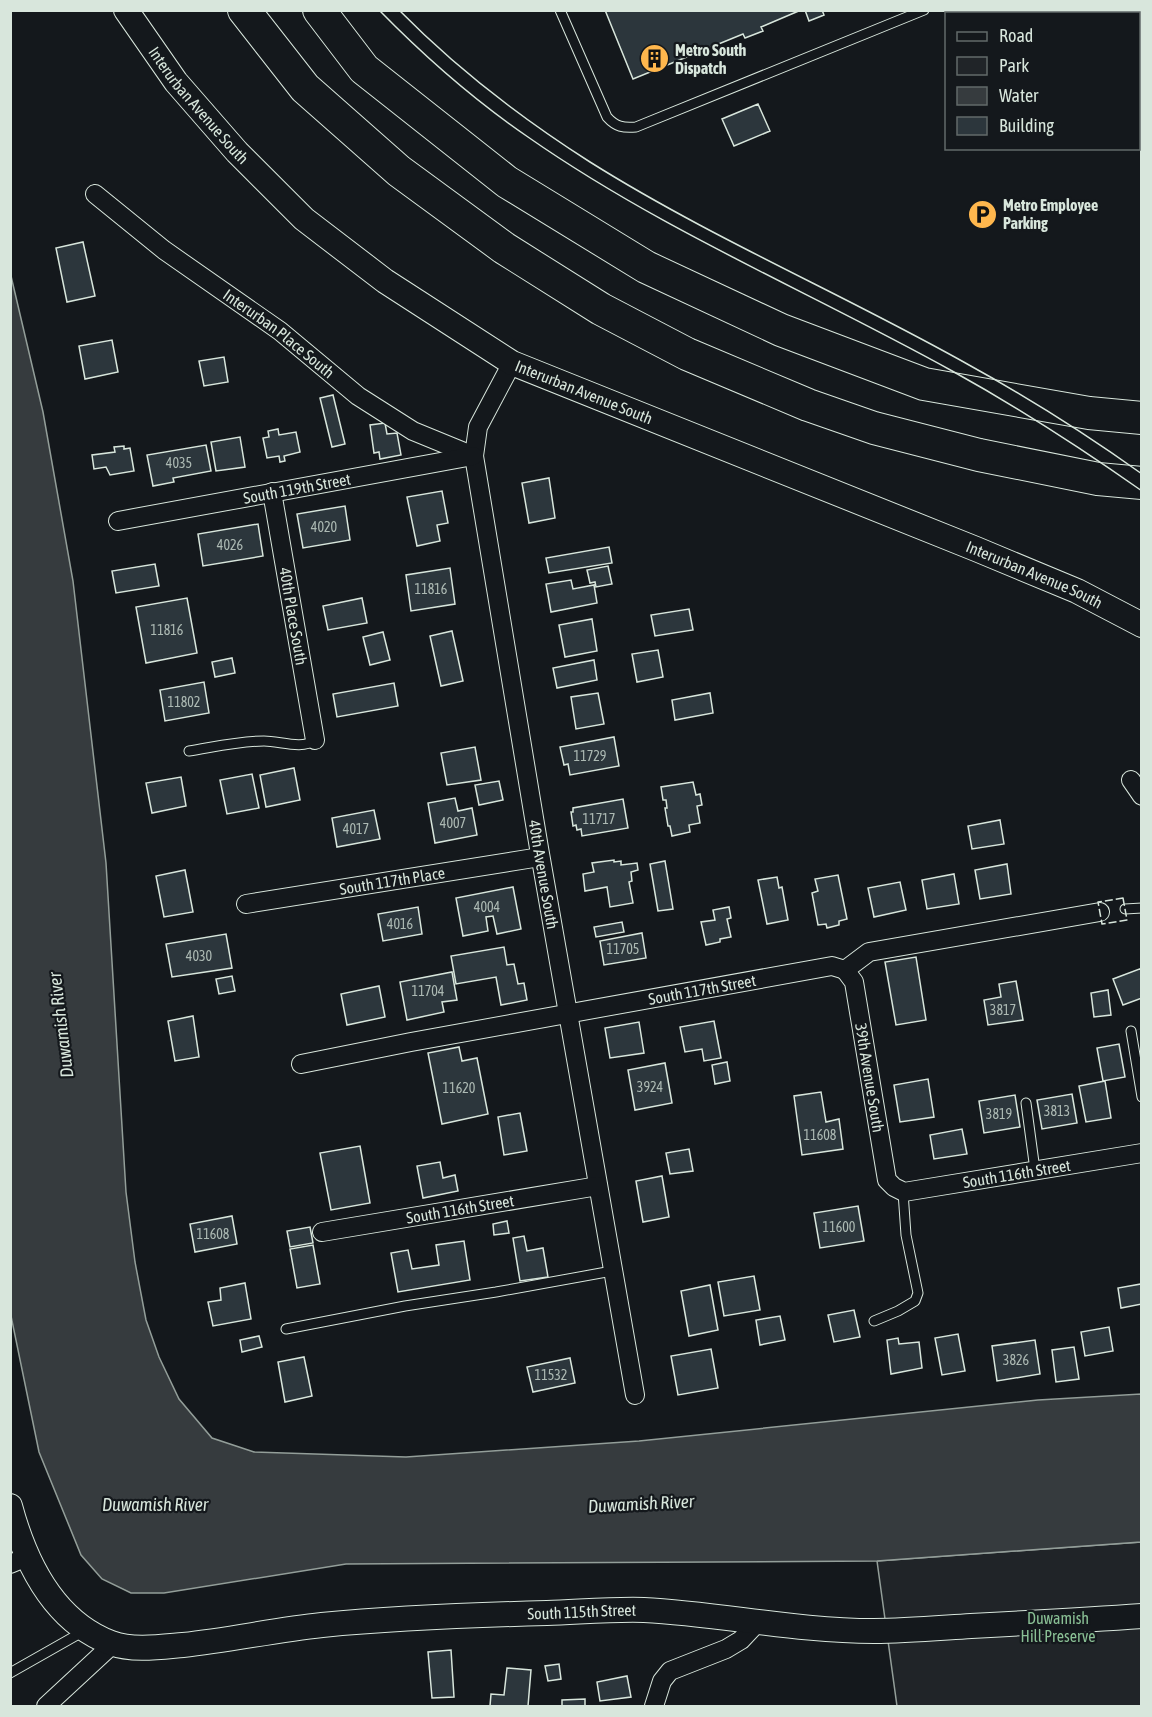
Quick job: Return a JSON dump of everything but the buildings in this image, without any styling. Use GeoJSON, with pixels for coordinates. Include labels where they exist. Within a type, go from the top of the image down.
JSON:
{"type":"FeatureCollection","features":[{"type":"Feature","properties":{"kind":"highway"},"geometry":{"type":"LineString","coordinates":[[244,10],[306,88],[399,171],[504,248],[601,309],[677,349],[808,405],[874,428],[990,457],[1098,479],[1142,483]]}},
{"type":"Feature","properties":{"kind":"highway"},"geometry":{"type":"LineString","coordinates":[[319,10],[364,69],[507,182],[646,267],[781,330],[924,384],[1089,413],[1142,418]]}},
{"type":"Feature","properties":{"kind":"street","name":"Interurban Avenue South"},"geometry":{"type":"LineString","coordinates":[[126,10],[176,82],[237,152],[304,219],[385,281],[512,363],[1077,591],[1142,625]]}},
{"type":"Feature","properties":{"kind":"street","name":"Interurban Place South"},"geometry":{"type":"LineString","coordinates":[[95,194],[164,250],[280,331],[358,396],[413,431],[474,456]]}},
{"type":"Feature","properties":{"kind":"street","name":"40th Avenue South"},"geometry":{"type":"LineString","coordinates":[[512,363],[478,427],[474,456],[540,857],[635,1395]]}},
{"type":"Feature","properties":{"kind":"street","name":"South 119th Street"},"geometry":{"type":"LineString","coordinates":[[118,521],[474,456]]}},
{"type":"Feature","properties":{"kind":"street","name":"40th Place South"},"geometry":{"type":"LineString","coordinates":[[272,492],[315,740]]}},
{"type":"Feature","properties":{"kind":"street"},"geometry":{"type":"LineString","coordinates":[[1131,780],[1142,796]]}},
{"type":"Feature","properties":{"kind":"street","name":"South 117th Place"},"geometry":{"type":"LineString","coordinates":[[246,904],[540,857]]}},
{"type":"Feature","properties":{"kind":"street"},"geometry":{"type":"LineString","coordinates":[[845,970],[869,952],[1100,912]]}},
{"type":"Feature","properties":{"kind":"street","name":"South 117th Street"},"geometry":{"type":"LineString","coordinates":[[301,1064],[567,1013],[832,966],[845,970]]}},
{"type":"Feature","properties":{"kind":"street","name":"39th Avenue South"},"geometry":{"type":"LineString","coordinates":[[845,970],[854,982],[887,1180],[898,1190]]}},
{"type":"Feature","properties":{"kind":"street","name":"South 116th Street"},"geometry":{"type":"LineString","coordinates":[[898,1190],[1142,1153]]}},
{"type":"Feature","properties":{"kind":"street","name":"South 116th Street"},"geometry":{"type":"LineString","coordinates":[[322,1232],[598,1186]]}},
{"type":"Feature","properties":{"kind":"street"},"geometry":{"type":"LineString","coordinates":[[10,1506],[19,1561],[62,1611],[87,1630],[113,1644],[45,1707]]}},
{"type":"Feature","properties":{"kind":"street","name":"South 115th Street"},"geometry":{"type":"LineString","coordinates":[[113,1644],[159,1647],[214,1642],[300,1627],[489,1615],[641,1610],[821,1629],[876,1631],[1142,1616]]}},
{"type":"Feature","properties":{"kind":"street"},"geometry":{"type":"LineString","coordinates":[[654,1707],[662,1681],[670,1671],[741,1641],[759,1621]]}},
{"type":"Feature","properties":{"kind":"lane"},"geometry":{"type":"LineString","coordinates":[[560,10],[607,117],[614,124],[624,128],[636,127],[924,10]]}},
{"type":"Feature","properties":{"kind":"lane"},"geometry":{"type":"LineString","coordinates":[[189,751],[266,741],[302,744],[315,740]]}},
{"type":"Feature","properties":{"kind":"lane"},"geometry":{"type":"LineString","coordinates":[[1125,909],[1142,908]]}},
{"type":"Feature","properties":{"kind":"lane"},"geometry":{"type":"LineString","coordinates":[[1131,1031],[1142,1097]]}},
{"type":"Feature","properties":{"kind":"lane"},"geometry":{"type":"LineString","coordinates":[[1026,1103],[1035,1170]]}},
{"type":"Feature","properties":{"kind":"lane"},"geometry":{"type":"LineString","coordinates":[[874,1322],[915,1301],[918,1293],[898,1190]]}},
{"type":"Feature","properties":{"kind":"lane"},"geometry":{"type":"LineString","coordinates":[[286,1329],[612,1271]]}},
{"type":"Feature","properties":{"kind":"lane"},"geometry":{"type":"LineString","coordinates":[[10,1673],[87,1630]]}},
{"type":"Feature","properties":{"kind":"green space","name":"Duwamish Hill Preserve"},"geometry":{"type":"Polygon","coordinates":[[[1141,1542],[1141,1706],[897,1706],[877,1561],[1141,1542]]]}},
{"type":"Feature","properties":{"kind":"water","name":"Duwamish River"},"geometry":{"type":"Polygon","coordinates":[[[11,276],[43,412],[73,581],[106,863],[126,1192],[135,1262],[146,1320],[159,1357],[179,1399],[212,1438],[254,1452],[406,1457],[639,1441],[1038,1400],[1141,1394],[1141,1542],[877,1561],[346,1564],[164,1593],[131,1593],[102,1579],[81,1555],[39,1452],[11,1316],[11,276]]]}},
{"type":"Feature","properties":{"kind":"tram line"},"geometry":{"type":"LineString","coordinates":[[379,10],[469,93],[508,123],[579,171],[684,231],[978,386],[1050,429],[1142,491]]}},
{"type":"Feature","properties":{"kind":"tram line"},"geometry":{"type":"LineString","coordinates":[[399,10],[466,72],[539,128],[590,162],[683,216],[922,339],[1057,417],[1142,474]]}},
{"type":"Feature","properties":{"kind":"fence"},"geometry":{"type":"LineString","coordinates":[[1123,898],[1127,920],[1102,924],[1098,902],[1123,898]]}},
{"type":"Feature","properties":{"kind":"place","name":"Metro South Dispatch"},"geometry":{"type":"Point","coordinates":[654,59]}},
{"type":"Feature","properties":{"kind":"place","name":"Metro Employee Parking"},"geometry":{"type":"Point","coordinates":[982,214]}}]}
